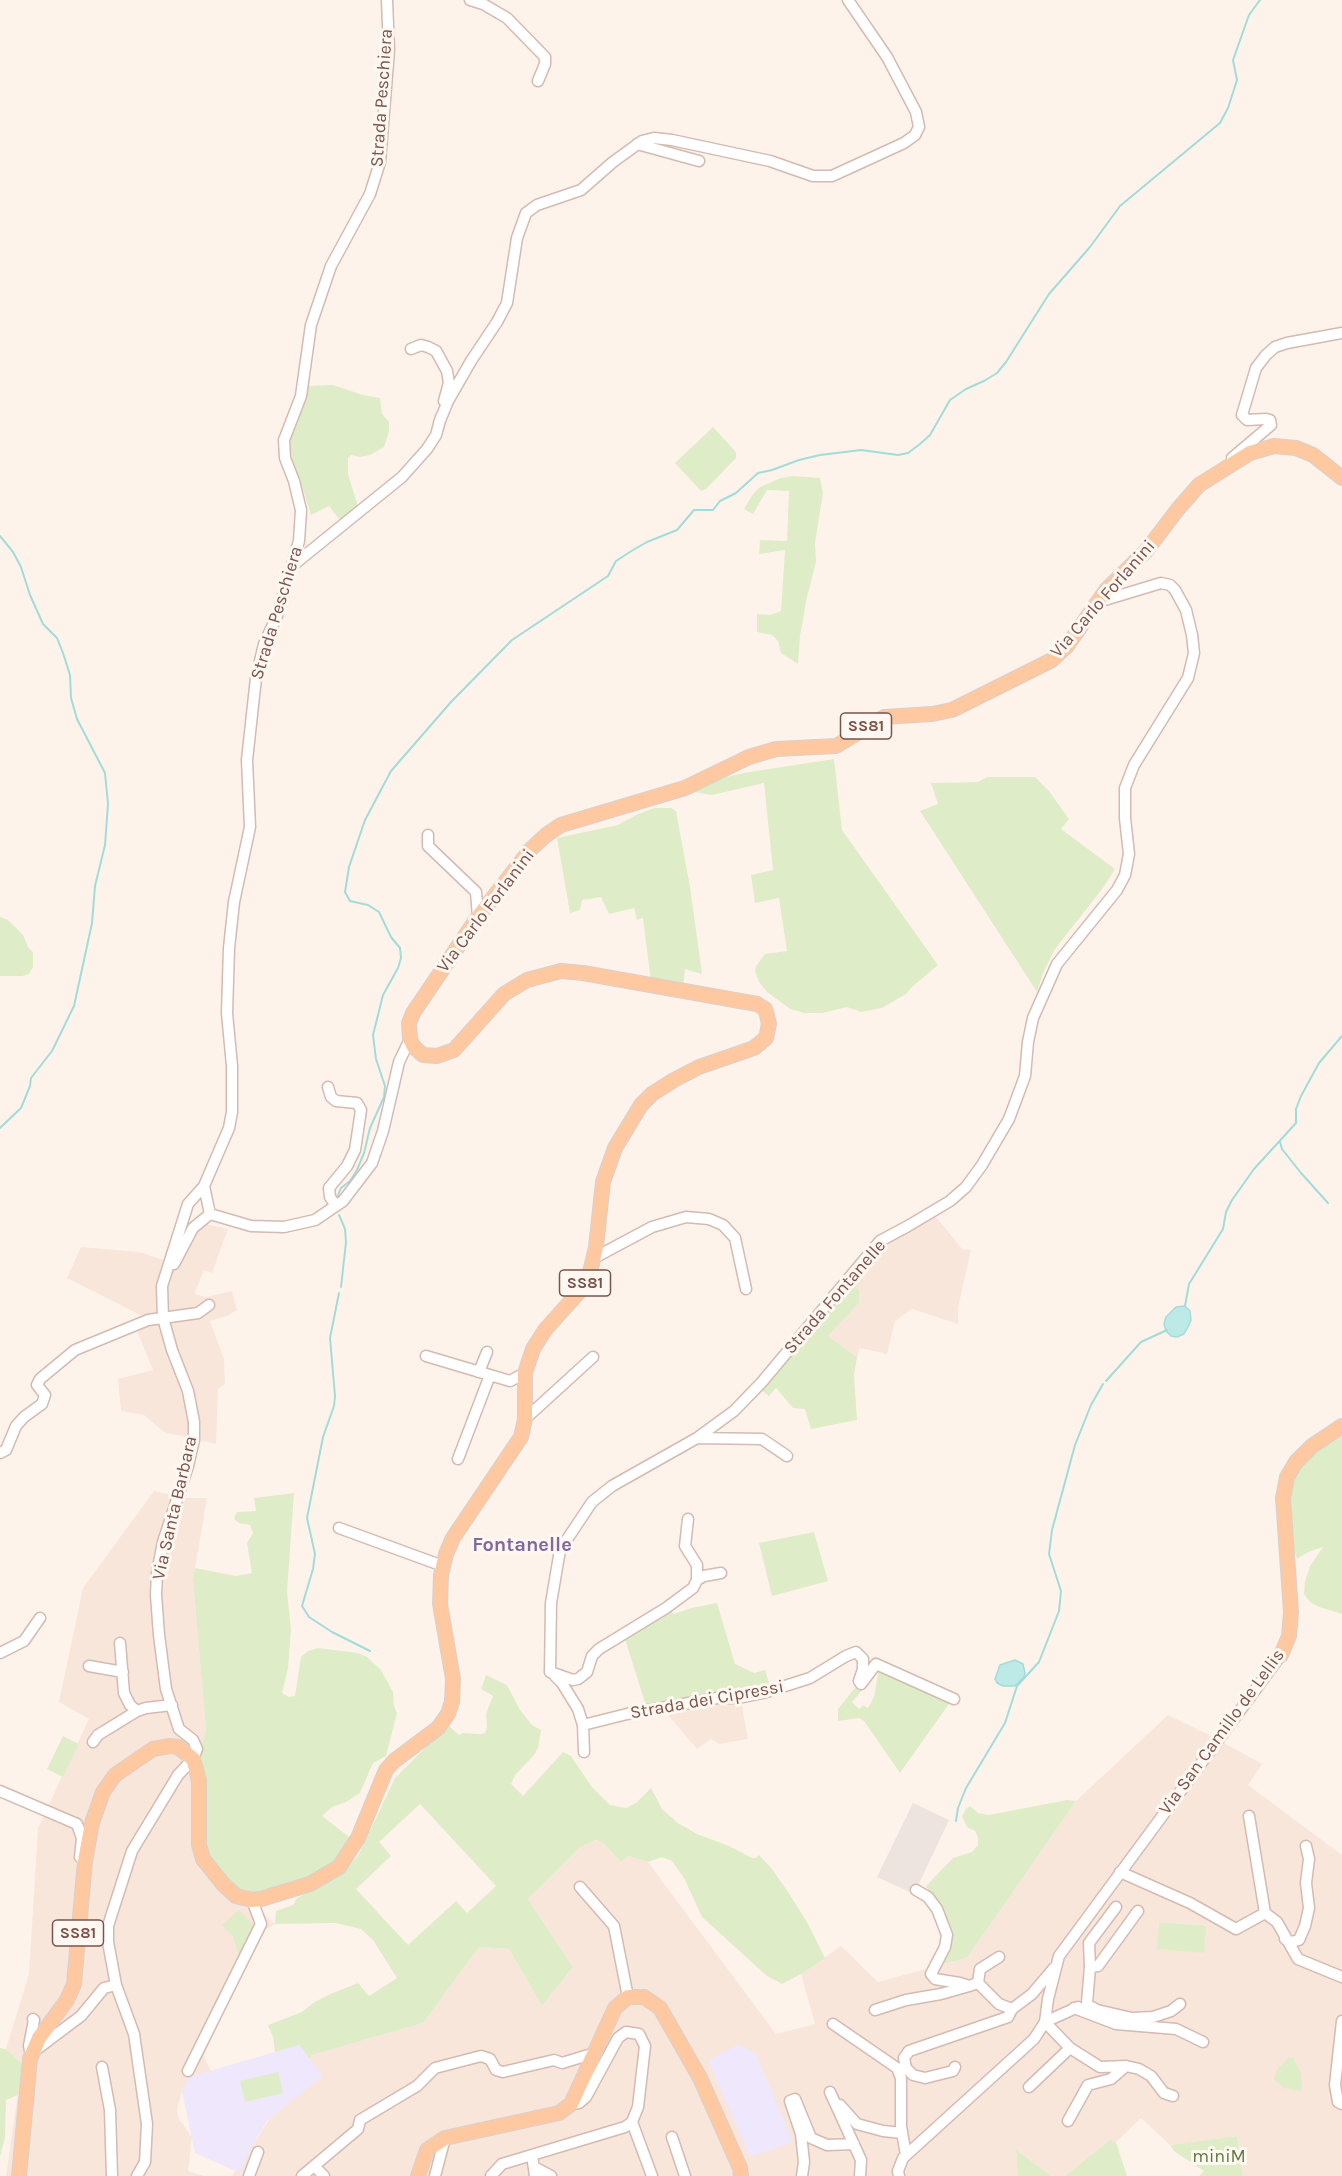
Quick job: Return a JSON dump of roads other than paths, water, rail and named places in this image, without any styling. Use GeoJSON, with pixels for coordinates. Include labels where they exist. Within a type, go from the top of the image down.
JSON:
{"type":"FeatureCollection","features":[{"type":"Feature","properties":{"kind":"main road","name":"Via Carlo Forlanini"},"geometry":{"type":"LineString","coordinates":[[410,1040],[409,1023],[413,1013],[478,917],[531,849],[561,825],[685,788],[758,755],[777,749],[836,746],[884,717],[932,714],[952,710],[1052,660],[1067,646],[1106,590],[1146,550],[1199,485],[1255,451],[1281,446],[1296,448],[1313,455],[1342,478]]}},
{"type":"Feature","properties":{"kind":"main road","name":"SS81"},"geometry":{"type":"LineString","coordinates":[[252,1900],[310,1884],[339,1867],[358,1838],[386,1770],[394,1761],[438,1728],[448,1714],[453,1689],[441,1604],[443,1566],[453,1538],[521,1437],[525,1419],[525,1373],[533,1349],[545,1330],[585,1282],[594,1258],[603,1182],[615,1148],[640,1106],[652,1094],[699,1067],[761,1044],[768,1031],[769,1023],[765,1009],[757,1004],[583,972],[561,971],[527,980],[504,994],[461,1043],[446,1054],[423,1055],[410,1040]]}},
{"type":"Feature","properties":{"kind":"main road","name":"Via San Camillo de Lellis"},"geometry":{"type":"LineString","coordinates":[[1281,1655],[1289,1636],[1291,1612],[1283,1498],[1287,1477],[1296,1462],[1312,1446],[1342,1425]]}},
{"type":"Feature","properties":{"kind":"main road","name":"SS81"},"geometry":{"type":"LineString","coordinates":[[19,2176],[30,2051],[67,2000],[74,1984],[83,1874],[92,1823],[103,1792],[115,1775],[153,1749],[178,1747],[193,1759]]}},
{"type":"Feature","properties":{"kind":"main road"},"geometry":{"type":"LineString","coordinates":[[193,1759],[199,1781],[199,1845],[204,1859],[207,1866],[230,1890],[243,1899],[252,1900]]}},
{"type":"Feature","properties":{"kind":"main road"},"geometry":{"type":"LineString","coordinates":[[418,2176],[428,2150],[445,2138],[559,2113],[571,2104],[615,2008],[628,1997],[644,1997],[660,2008],[700,2078],[740,2168],[741,2176]]}},
{"type":"Feature","properties":{"kind":"street","name":"Strada Peschiera"},"geometry":{"type":"LineString","coordinates":[[162,1286],[188,1204],[204,1186],[229,1128],[232,1112],[232,1066],[227,1013],[229,948],[234,902],[250,827],[247,760],[255,678],[264,644],[277,616],[299,541],[301,510],[294,481],[285,458],[284,440],[301,396],[311,325],[331,266],[370,194],[380,162],[389,50],[387,0]]}},
{"type":"Feature","properties":{"kind":"street"},"geometry":{"type":"LineString","coordinates":[[470,0],[483,4],[507,18],[545,57],[545,64],[538,81]]}},
{"type":"Feature","properties":{"kind":"street"},"geometry":{"type":"LineString","coordinates":[[439,423],[465,371],[507,303],[517,237],[526,213],[537,205],[581,190],[637,144],[654,138],[672,140],[770,161],[813,176],[832,176],[904,143],[915,135],[919,127],[916,112],[887,57],[848,0]]}},
{"type":"Feature","properties":{"kind":"street"},"geometry":{"type":"LineString","coordinates":[[637,144],[699,161]]}},
{"type":"Feature","properties":{"kind":"street"},"geometry":{"type":"LineString","coordinates":[[1222,470],[1225,463],[1271,425],[1270,420],[1266,418],[1247,420],[1242,415],[1256,368],[1266,354],[1275,347],[1287,343],[1342,333]]}},
{"type":"Feature","properties":{"kind":"street"},"geometry":{"type":"LineString","coordinates":[[292,566],[402,477],[427,449],[436,435],[449,383],[447,371],[436,351],[420,345],[411,349]]}},
{"type":"Feature","properties":{"kind":"street","name":"Strada Fontanelle"},"geometry":{"type":"LineString","coordinates":[[550,1672],[551,1603],[560,1550],[591,1502],[612,1486],[698,1438],[734,1411],[762,1382],[837,1289],[851,1277],[880,1241],[950,1201],[966,1187],[1009,1119],[1025,1076],[1028,1042],[1034,1018],[1057,964],[1117,890],[1125,875],[1129,854],[1125,818],[1125,788],[1134,765],[1188,678],[1194,653],[1186,610],[1176,590],[1170,585],[1161,583],[1098,602]]}},
{"type":"Feature","properties":{"kind":"street"},"geometry":{"type":"LineString","coordinates":[[428,835],[428,846],[476,892],[478,917]]}},
{"type":"Feature","properties":{"kind":"street"},"geometry":{"type":"LineString","coordinates":[[210,1214],[251,1226],[284,1227],[315,1220],[343,1201],[372,1163],[383,1131],[399,1062],[410,1040]]}},
{"type":"Feature","properties":{"kind":"street"},"geometry":{"type":"LineString","coordinates":[[328,1086],[331,1097],[336,1101],[357,1103],[361,1110],[352,1157],[329,1188],[330,1197],[336,1206]]}},
{"type":"Feature","properties":{"kind":"street"},"geometry":{"type":"LineString","coordinates":[[204,1186],[210,1214]]}},
{"type":"Feature","properties":{"kind":"street"},"geometry":{"type":"LineString","coordinates":[[162,1286],[193,1228],[210,1214]]}},
{"type":"Feature","properties":{"kind":"street"},"geometry":{"type":"LineString","coordinates":[[594,1258],[652,1227],[686,1217],[709,1219],[723,1225],[735,1238],[746,1289]]}},
{"type":"Feature","properties":{"kind":"street","name":"Via Santa Barbara"},"geometry":{"type":"LineString","coordinates":[[162,1286],[164,1318],[172,1350],[188,1391],[194,1422],[194,1440],[188,1466],[163,1542],[157,1572],[156,1595],[166,1689],[179,1729],[193,1740],[197,1749],[193,1759]]}},
{"type":"Feature","properties":{"kind":"street"},"geometry":{"type":"LineString","coordinates":[[0,1453],[6,1450],[16,1426],[42,1404],[45,1395],[37,1385],[40,1379],[75,1350],[148,1320],[198,1313],[209,1305]]}},
{"type":"Feature","properties":{"kind":"street"},"geometry":{"type":"LineString","coordinates":[[458,1459],[484,1373],[487,1352]]}},
{"type":"Feature","properties":{"kind":"street"},"geometry":{"type":"LineString","coordinates":[[426,1356],[510,1381],[525,1373]]}},
{"type":"Feature","properties":{"kind":"street"},"geometry":{"type":"LineString","coordinates":[[525,1419],[593,1357]]}},
{"type":"Feature","properties":{"kind":"street"},"geometry":{"type":"LineString","coordinates":[[698,1438],[762,1439],[787,1456]]}},
{"type":"Feature","properties":{"kind":"street"},"geometry":{"type":"LineString","coordinates":[[550,1672],[578,1680],[587,1672],[592,1656],[598,1649],[666,1608],[693,1588],[697,1580],[697,1565],[685,1546],[688,1519]]}},
{"type":"Feature","properties":{"kind":"street"},"geometry":{"type":"LineString","coordinates":[[339,1528],[443,1566]]}},
{"type":"Feature","properties":{"kind":"street"},"geometry":{"type":"LineString","coordinates":[[697,1580],[721,1573]]}},
{"type":"Feature","properties":{"kind":"street"},"geometry":{"type":"LineString","coordinates":[[0,1653],[24,1641],[40,1618]]}},
{"type":"Feature","properties":{"kind":"street"},"geometry":{"type":"LineString","coordinates":[[120,1643],[124,1693],[130,1706],[137,1711]]}},
{"type":"Feature","properties":{"kind":"street","name":"Strada dei Cipressi"},"geometry":{"type":"LineString","coordinates":[[583,1725],[627,1714],[717,1698],[738,1698],[763,1693],[810,1678],[856,1652],[862,1659],[863,1670],[859,1681],[861,1684],[876,1664],[954,1699]]}},
{"type":"Feature","properties":{"kind":"street","name":"Via San Camillo de Lellis"},"geometry":{"type":"LineString","coordinates":[[1046,2017],[1059,1956],[1281,1655]]}},
{"type":"Feature","properties":{"kind":"street"},"geometry":{"type":"LineString","coordinates":[[89,1666],[123,1672]]}},
{"type":"Feature","properties":{"kind":"street"},"geometry":{"type":"LineString","coordinates":[[550,1672],[569,1693],[583,1725],[584,1752]]}},
{"type":"Feature","properties":{"kind":"street"},"geometry":{"type":"LineString","coordinates":[[93,1742],[98,1736],[137,1711],[172,1705]]}},
{"type":"Feature","properties":{"kind":"street"},"geometry":{"type":"LineString","coordinates":[[137,2176],[145,2162],[147,2124],[134,2034],[116,1984],[108,1942],[108,1926],[132,1851],[178,1775],[193,1759]]}},
{"type":"Feature","properties":{"kind":"street"},"geometry":{"type":"LineString","coordinates":[[0,1791],[77,1824],[82,1838],[79,1866],[83,1874]]}},
{"type":"Feature","properties":{"kind":"street"},"geometry":{"type":"LineString","coordinates":[[1249,1816],[1265,1912],[1277,1922],[1298,1959],[1342,1977]]}},
{"type":"Feature","properties":{"kind":"street"},"geometry":{"type":"LineString","coordinates":[[1286,1939],[1291,1942],[1299,1940],[1309,1908],[1306,1883],[1309,1859],[1306,1846]]}},
{"type":"Feature","properties":{"kind":"street"},"geometry":{"type":"LineString","coordinates":[[1120,1872],[1190,1903],[1236,1929],[1265,1912]]}},
{"type":"Feature","properties":{"kind":"street"},"geometry":{"type":"LineString","coordinates":[[580,1887],[614,1926],[628,1997]]}},
{"type":"Feature","properties":{"kind":"street"},"geometry":{"type":"LineString","coordinates":[[916,1890],[928,1898],[937,1909],[947,1935],[945,1947],[931,1974],[935,1979],[973,1985],[999,2004],[1012,2009]]}},
{"type":"Feature","properties":{"kind":"street"},"geometry":{"type":"LineString","coordinates":[[188,2071],[211,2018],[261,1924],[252,1900]]}},
{"type":"Feature","properties":{"kind":"street"},"geometry":{"type":"LineString","coordinates":[[1087,2003],[1089,1943],[1116,1906]]}},
{"type":"Feature","properties":{"kind":"street"},"geometry":{"type":"LineString","coordinates":[[1090,1967],[1098,1966],[1138,1911]]}},
{"type":"Feature","properties":{"kind":"street"},"geometry":{"type":"LineString","coordinates":[[973,1985],[980,1969],[999,1957]]}},
{"type":"Feature","properties":{"kind":"street","name":"Via San Camillo de Lellis"},"geometry":{"type":"LineString","coordinates":[[954,2067],[953,2071],[926,2078],[913,2075],[906,2068],[904,2058],[909,2051],[1008,2017],[1012,2009],[1028,1997],[1057,1966]]}},
{"type":"Feature","properties":{"kind":"street"},"geometry":{"type":"LineString","coordinates":[[30,2051],[41,2048],[81,2016],[104,1988],[116,1984]]}},
{"type":"Feature","properties":{"kind":"street"},"geometry":{"type":"LineString","coordinates":[[875,2010],[906,2000],[973,1985]]}},
{"type":"Feature","properties":{"kind":"street"},"geometry":{"type":"LineString","coordinates":[[1028,1997],[1049,1996]]}},
{"type":"Feature","properties":{"kind":"street"},"geometry":{"type":"LineString","coordinates":[[1028,1997],[1036,2000],[1070,2048],[1100,2067],[1126,2066],[1138,2069],[1151,2076],[1164,2093],[1173,2096]]}},
{"type":"Feature","properties":{"kind":"street"},"geometry":{"type":"LineString","coordinates":[[1087,2003],[1097,2010],[1132,2018],[1153,2017],[1171,2011],[1180,2004]]}},
{"type":"Feature","properties":{"kind":"street"},"geometry":{"type":"LineString","coordinates":[[899,2176],[898,2171],[906,2155],[1034,2038],[1046,2017],[1087,2003]]}},
{"type":"Feature","properties":{"kind":"street"},"geometry":{"type":"LineString","coordinates":[[1074,2008],[1116,2024],[1176,2029],[1203,2042]]}},
{"type":"Feature","properties":{"kind":"street"},"geometry":{"type":"LineString","coordinates":[[1342,2021],[1335,2085],[1338,2102],[1342,2104]]}},
{"type":"Feature","properties":{"kind":"street"},"geometry":{"type":"LineString","coordinates":[[833,2024],[897,2068],[901,2078],[902,2133],[906,2155]]}},
{"type":"Feature","properties":{"kind":"street"},"geometry":{"type":"LineString","coordinates":[[491,2176],[502,2164],[626,2127],[632,2122],[638,2107],[645,2046],[639,2034],[626,2032],[618,2037],[586,2097],[579,2103],[571,2104]]}},
{"type":"Feature","properties":{"kind":"street"},"geometry":{"type":"LineString","coordinates":[[1029,2087],[1070,2048]]}},
{"type":"Feature","properties":{"kind":"street"},"geometry":{"type":"LineString","coordinates":[[302,2176],[357,2129],[360,2120],[417,2086],[435,2068],[482,2056],[490,2059],[496,2070],[503,2072],[554,2060],[562,2063],[595,2053]]}},
{"type":"Feature","properties":{"kind":"street"},"geometry":{"type":"LineString","coordinates":[[1068,2121],[1088,2085],[1111,2079],[1126,2066]]}},
{"type":"Feature","properties":{"kind":"street"},"geometry":{"type":"LineString","coordinates":[[102,2067],[110,2110],[112,2176]]}},
{"type":"Feature","properties":{"kind":"street"},"geometry":{"type":"LineString","coordinates":[[860,2176],[861,2160],[830,2094],[857,2124],[902,2133]]}},
{"type":"Feature","properties":{"kind":"street"},"geometry":{"type":"LineString","coordinates":[[802,2176],[804,2162],[801,2134],[790,2102],[795,2099],[811,2138],[827,2145],[854,2144]]}},
{"type":"Feature","properties":{"kind":"street"},"geometry":{"type":"LineString","coordinates":[[632,2122],[652,2176]]}},
{"type":"Feature","properties":{"kind":"street"},"geometry":{"type":"LineString","coordinates":[[435,2176],[445,2138]]}},
{"type":"Feature","properties":{"kind":"street"},"geometry":{"type":"LineString","coordinates":[[672,2138],[685,2176]]}},
{"type":"Feature","properties":{"kind":"street"},"geometry":{"type":"LineString","coordinates":[[249,2176],[258,2152]]}},
{"type":"Feature","properties":{"kind":"street"},"geometry":{"type":"LineString","coordinates":[[532,2155],[534,2172],[551,2176]]}},
{"type":"Feature","properties":{"kind":"street"},"geometry":{"type":"LineString","coordinates":[[314,2166],[324,2176]]}},
{"type":"Feature","properties":{"kind":"water"},"geometry":{"type":"Polygon","coordinates":[[[1185,1306],[1190,1311],[1191,1320],[1188,1327],[1184,1334],[1177,1337],[1171,1336],[1164,1324],[1166,1317],[1176,1307],[1185,1306]]]}},
{"type":"Feature","properties":{"kind":"water"},"geometry":{"type":"Polygon","coordinates":[[[1015,1660],[1023,1664],[1024,1677],[1015,1686],[1003,1686],[997,1683],[995,1679],[1000,1665],[1015,1660]]]}},
{"type":"Feature","properties":{"kind":"waterway"},"geometry":{"type":"LineString","coordinates":[[337,1198],[341,1188],[350,1181],[357,1170],[370,1128],[384,1097],[385,1086],[376,1059],[373,1035],[383,995],[398,968],[401,958],[400,948],[391,937],[379,912],[368,905],[350,901],[345,892],[349,867],[365,820],[391,771],[451,702],[512,640],[608,576],[616,561],[647,542],[677,530],[694,510],[713,510],[720,501],[736,493],[758,473],[799,460],[861,450],[898,455],[908,453],[920,444],[930,435],[950,400],[997,373],[1049,294],[1090,247],[1120,206],[1220,123],[1228,108],[1237,80],[1233,60],[1249,15],[1260,0]]}},
{"type":"Feature","properties":{"kind":"waterway"},"geometry":{"type":"LineString","coordinates":[[0,536],[21,567],[43,624],[57,638],[70,675],[71,698],[77,719],[105,773],[108,804],[105,845],[95,886],[92,923],[74,1006],[52,1051],[31,1078],[21,1108],[0,1128]]}},
{"type":"Feature","properties":{"kind":"waterway"},"geometry":{"type":"LineString","coordinates":[[1185,1306],[1189,1284],[1223,1229],[1226,1212],[1232,1200],[1254,1169],[1296,1123],[1296,1109],[1301,1096],[1319,1063],[1342,1036]]}},
{"type":"Feature","properties":{"kind":"waterway"},"geometry":{"type":"LineString","coordinates":[[1280,1142],[1282,1149],[1328,1203]]}},
{"type":"Feature","properties":{"kind":"waterway"},"geometry":{"type":"LineString","coordinates":[[339,1215],[345,1229],[346,1242],[341,1287]]}},
{"type":"Feature","properties":{"kind":"waterway"},"geometry":{"type":"LineString","coordinates":[[339,1293],[330,1338],[334,1406],[323,1437],[307,1518],[315,1554],[302,1606],[309,1617],[332,1632],[370,1651]]}},
{"type":"Feature","properties":{"kind":"waterway"},"geometry":{"type":"LineString","coordinates":[[1106,1381],[1141,1342],[1167,1330]]}},
{"type":"Feature","properties":{"kind":"waterway"},"geometry":{"type":"LineString","coordinates":[[956,1821],[958,1808],[966,1788],[1005,1723],[1017,1686],[1039,1662],[1059,1611],[1061,1591],[1049,1554],[1052,1530],[1075,1445],[1091,1405],[1103,1384]]}},
{"type":"Feature","properties":{"kind":"district","name":"Fontanelle"},"geometry":{"type":"Point","coordinates":[522,1545]}},
{"type":"Feature","properties":{"kind":"park label","name":"miniM"},"geometry":{"type":"Point","coordinates":[1219,2157]}}]}
